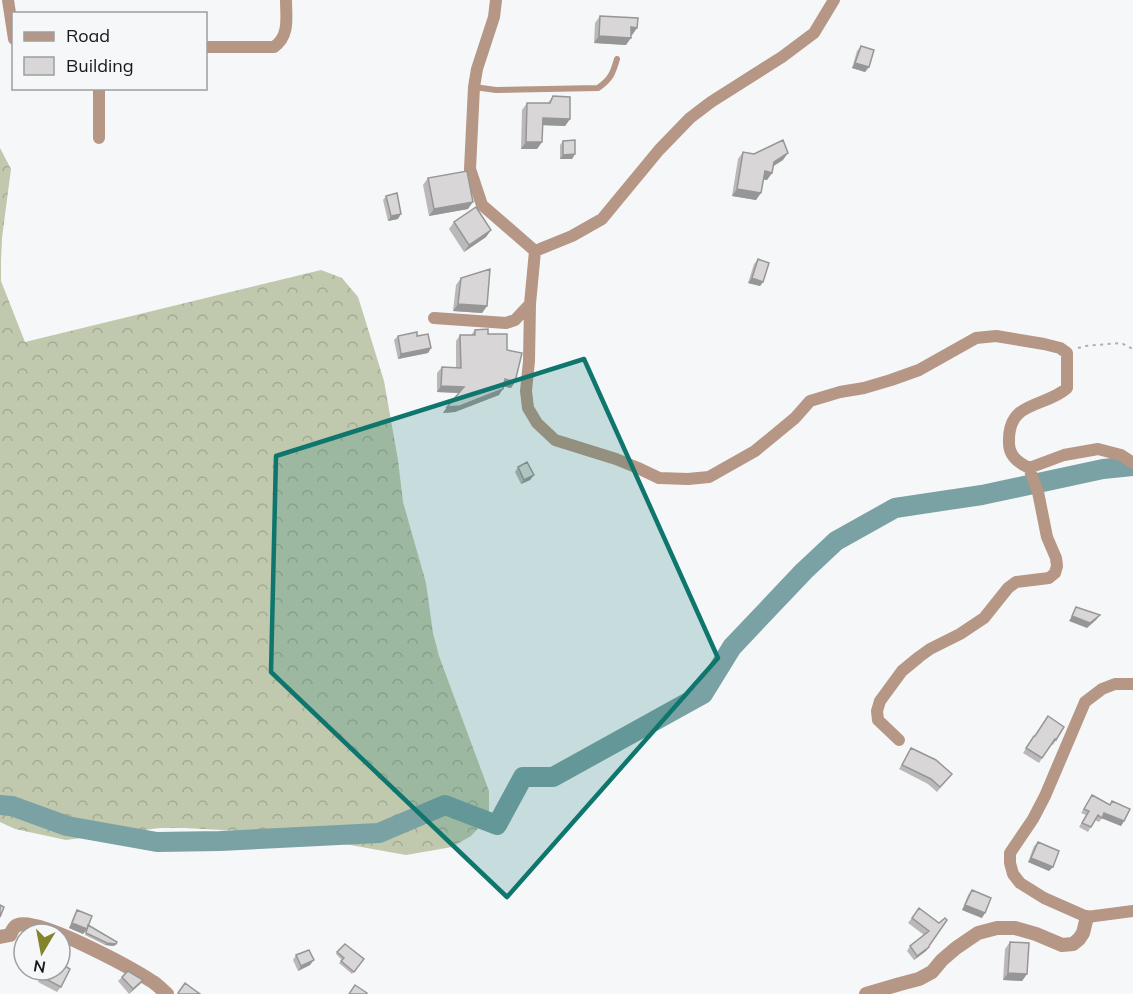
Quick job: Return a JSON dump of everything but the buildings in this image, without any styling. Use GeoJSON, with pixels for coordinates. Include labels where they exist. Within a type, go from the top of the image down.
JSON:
{"type":"FeatureCollection","features":[{"type":"Feature","properties":{"kind":"street"},"geometry":{"type":"LineString","coordinates":[[8,0],[12,26]]}},
{"type":"Feature","properties":{"kind":"street"},"geometry":{"type":"LineString","coordinates":[[207,47],[274,47],[281,42],[286,32],[286,0]]}},
{"type":"Feature","properties":{"kind":"street"},"geometry":{"type":"LineString","coordinates":[[496,0],[494,17],[477,69],[474,87],[470,169],[483,205],[535,251]]}},
{"type":"Feature","properties":{"kind":"street"},"geometry":{"type":"LineString","coordinates":[[535,251],[572,236],[602,219],[659,150],[690,118],[814,33],[834,0]]}},
{"type":"Feature","properties":{"kind":"street"},"geometry":{"type":"LineString","coordinates":[[99,90],[99,138]]}},
{"type":"Feature","properties":{"kind":"street"},"geometry":{"type":"LineString","coordinates":[[535,251],[526,391],[528,408],[537,423],[555,440],[616,459],[659,478],[709,477],[755,451],[795,418],[810,401],[891,380],[919,370],[976,338],[996,336],[1060,348],[1068,356],[1067,388],[1060,394],[1032,404],[1019,413],[1011,423],[1008,447],[1018,463],[1029,468],[1065,455],[1098,449],[1122,455],[1133,463]]}},
{"type":"Feature","properties":{"kind":"street"},"geometry":{"type":"LineString","coordinates":[[434,318],[506,323],[515,320],[530,304]]}},
{"type":"Feature","properties":{"kind":"street"},"geometry":{"type":"LineString","coordinates":[[899,740],[878,720],[877,711],[880,701],[902,671],[930,649],[960,634],[984,618],[1008,588],[1016,582],[1049,578],[1055,573],[1056,558],[1047,537],[1038,492],[1029,468]]}},
{"type":"Feature","properties":{"kind":"street"},"geometry":{"type":"LineString","coordinates":[[1133,684],[1115,684],[1102,688],[1085,702],[1045,796],[1033,819],[1010,853],[1013,874],[1020,883],[1044,898],[1087,917],[1133,912]]}},
{"type":"Feature","properties":{"kind":"street"},"geometry":{"type":"LineString","coordinates":[[866,994],[920,980],[932,972],[956,948],[978,933],[997,928],[1016,928],[1062,945],[1073,944],[1083,933],[1087,917]]}},
{"type":"Feature","properties":{"kind":"street"},"geometry":{"type":"LineString","coordinates":[[0,937],[10,935],[16,925],[21,924],[67,936],[157,984],[167,994]]}},
{"type":"Feature","properties":{"kind":"lane"},"geometry":{"type":"LineString","coordinates":[[474,87],[496,90],[598,88],[612,74],[617,59]]}},
{"type":"Feature","properties":{"kind":"path"},"geometry":{"type":"LineString","coordinates":[[1068,356],[1085,346],[1121,343],[1133,349]]}},
{"type":"Feature","properties":{"kind":"highlighted area"},"geometry":{"type":"Polygon","coordinates":[[[584,359],[718,658],[507,897],[271,672],[276,456],[584,359]]]}},
{"type":"Feature","properties":{"kind":"green space"},"geometry":{"type":"Polygon","coordinates":[[[0,148],[11,169],[2,238],[1,281],[25,342],[321,270],[342,278],[358,297],[384,381],[403,502],[426,583],[433,633],[439,656],[489,791],[489,811],[486,820],[471,836],[452,847],[406,855],[283,833],[184,828],[160,828],[66,840],[15,829],[0,822],[0,148]]]}},
{"type":"Feature","properties":{"kind":"waterway"},"geometry":{"type":"LineString","coordinates":[[0,805],[12,806],[67,826],[157,842],[379,833],[445,805],[497,825],[523,777],[553,777],[703,694],[732,647],[804,571],[836,541],[895,508],[982,495],[1103,469],[1133,466]]}}]}
